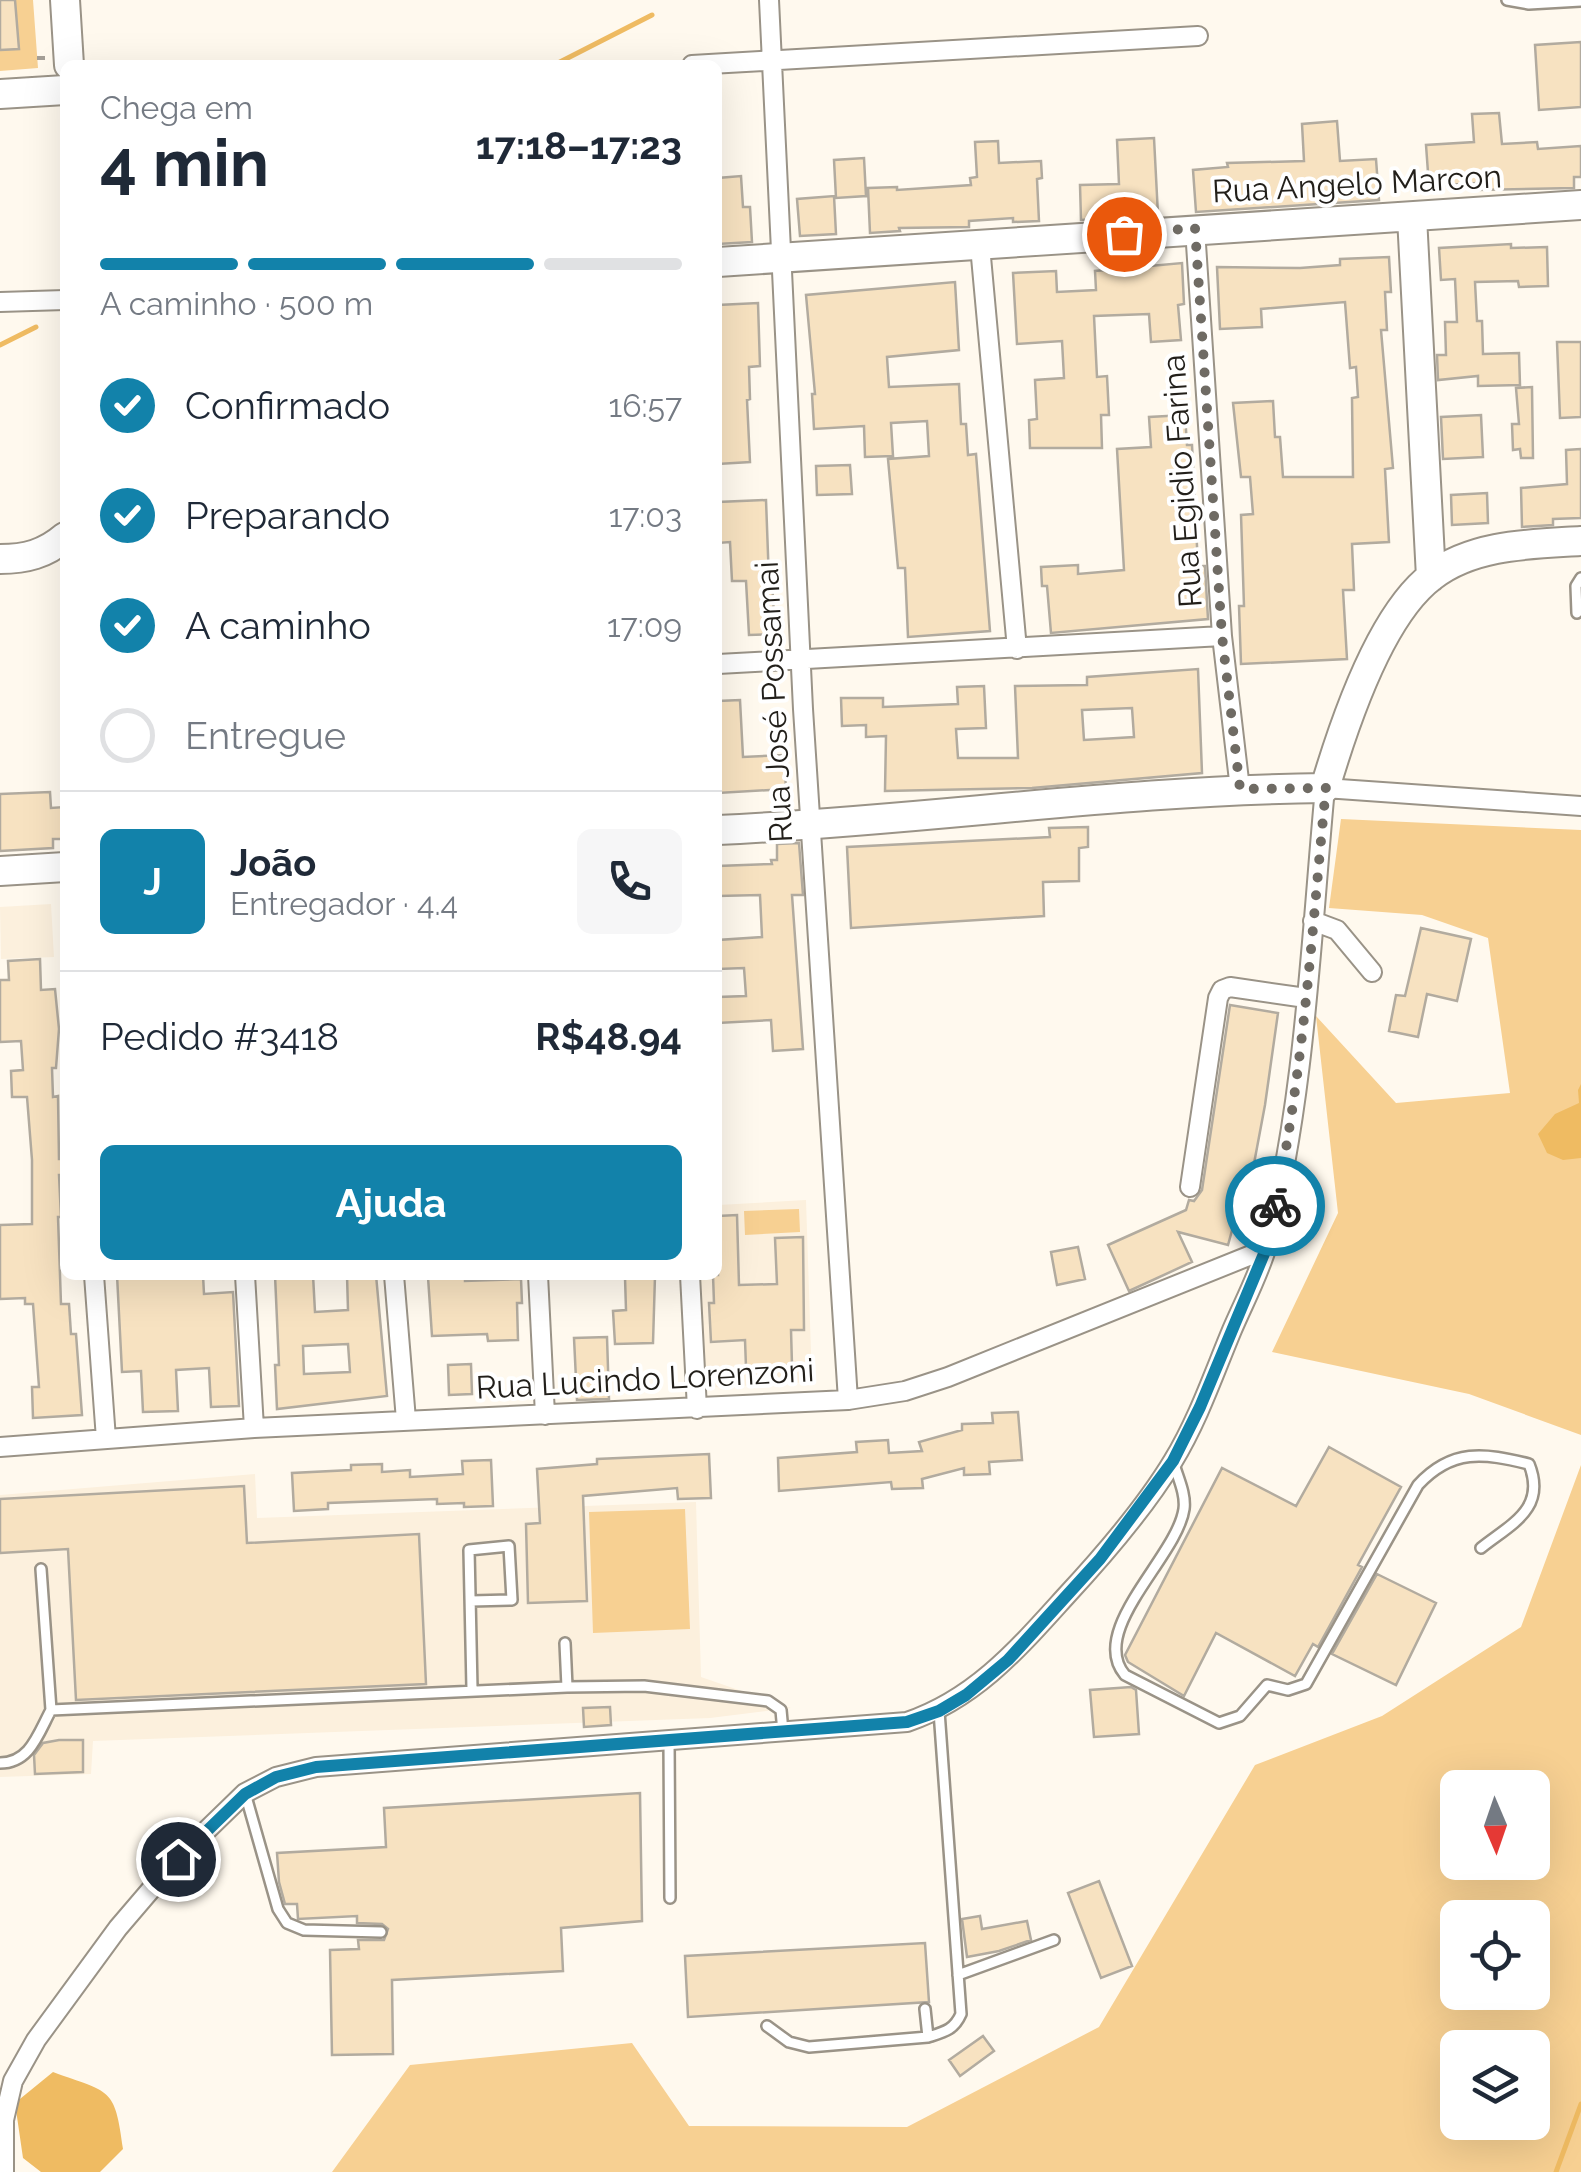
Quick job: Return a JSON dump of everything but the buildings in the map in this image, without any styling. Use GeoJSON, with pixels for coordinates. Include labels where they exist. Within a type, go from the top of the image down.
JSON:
{"type":"FeatureCollection","features":[{"type":"Feature","properties":{"kind":"street"},"geometry":{"type":"LineString","coordinates":[[66,0],[69,60]]}},
{"type":"Feature","properties":{"kind":"street","name":"Rua José Possamai"},"geometry":{"type":"LineString","coordinates":[[769,0],[800,658],[848,1400]]}},
{"type":"Feature","properties":{"kind":"street"},"geometry":{"type":"LineString","coordinates":[[722,63],[1198,36]]}},
{"type":"Feature","properties":{"kind":"street"},"geometry":{"type":"LineString","coordinates":[[0,94],[60,90]]}},
{"type":"Feature","properties":{"kind":"street","name":"Rua Angelo Marcon"},"geometry":{"type":"LineString","coordinates":[[722,262],[1581,205]]}},
{"type":"Feature","properties":{"kind":"street"},"geometry":{"type":"LineString","coordinates":[[1412,217],[1430,576]]}},
{"type":"Feature","properties":{"kind":"street","name":"Rua Egidio Farina"},"geometry":{"type":"LineString","coordinates":[[1195,228],[1222,636],[1240,789]]}},
{"type":"Feature","properties":{"kind":"street"},"geometry":{"type":"LineString","coordinates":[[980,246],[1017,649]]}},
{"type":"Feature","properties":{"kind":"street"},"geometry":{"type":"LineString","coordinates":[[0,302],[60,300]]}},
{"type":"Feature","properties":{"kind":"street"},"geometry":{"type":"LineString","coordinates":[[0,559],[22,559],[60,541]]}},
{"type":"Feature","properties":{"kind":"street"},"geometry":{"type":"LineString","coordinates":[[4,2172],[4,2120],[13,2081],[36,2040],[130,1914],[178,1859],[245,1794],[276,1777],[316,1767],[907,1722],[939,1711],[966,1695],[1008,1660],[1100,1559],[1173,1461],[1200,1407],[1266,1249],[1286,1154],[1326,788],[1354,698],[1390,630],[1430,576],[1500,548],[1581,541]]}},
{"type":"Feature","properties":{"kind":"street"},"geometry":{"type":"LineString","coordinates":[[722,664],[1222,636]]}},
{"type":"Feature","properties":{"kind":"street"},"geometry":{"type":"LineString","coordinates":[[722,830],[811,826],[1240,789],[1326,788],[1581,806]]}},
{"type":"Feature","properties":{"kind":"street"},"geometry":{"type":"LineString","coordinates":[[0,871],[60,867]]}},
{"type":"Feature","properties":{"kind":"street"},"geometry":{"type":"LineString","coordinates":[[1313,920],[1337,930],[1372,972]]}},
{"type":"Feature","properties":{"kind":"street"},"geometry":{"type":"LineString","coordinates":[[1190,1186],[1222,990],[1230,987],[1306,998]]}},
{"type":"Feature","properties":{"kind":"street","name":"Rua Lucindo Lorenzoni"},"geometry":{"type":"LineString","coordinates":[[0,1447],[254,1428],[848,1400],[905,1390],[948,1377],[1266,1249]]}},
{"type":"Feature","properties":{"kind":"street"},"geometry":{"type":"LineString","coordinates":[[94,1280],[106,1439]]}},
{"type":"Feature","properties":{"kind":"street"},"geometry":{"type":"LineString","coordinates":[[245,1280],[254,1428]]}},
{"type":"Feature","properties":{"kind":"street"},"geometry":{"type":"LineString","coordinates":[[394,1280],[406,1420]]}},
{"type":"Feature","properties":{"kind":"street"},"geometry":{"type":"LineString","coordinates":[[538,1280],[545,1415]]}},
{"type":"Feature","properties":{"kind":"street"},"geometry":{"type":"LineString","coordinates":[[690,1280],[697,1409]]}},
{"type":"Feature","properties":{"kind":"lane"},"geometry":{"type":"LineString","coordinates":[[1507,0],[1530,4],[1581,1]]}},
{"type":"Feature","properties":{"kind":"lane"},"geometry":{"type":"LineString","coordinates":[[1577,612],[1576,586],[1581,578]]}},
{"type":"Feature","properties":{"kind":"lane"},"geometry":{"type":"LineString","coordinates":[[1173,1461],[1184,1498],[1179,1526],[1126,1615],[1115,1641],[1114,1655],[1116,1666],[1125,1676],[1219,1723],[1240,1716],[1267,1685],[1288,1690],[1306,1684],[1418,1484],[1434,1467],[1490,1454],[1529,1464],[1534,1496],[1526,1513],[1481,1548]]}},
{"type":"Feature","properties":{"kind":"lane"},"geometry":{"type":"LineString","coordinates":[[471,1601],[512,1600],[509,1546],[469,1550],[472,1689]]}},
{"type":"Feature","properties":{"kind":"lane"},"geometry":{"type":"LineString","coordinates":[[0,1764],[13,1763],[25,1756],[51,1710],[42,1569]]}},
{"type":"Feature","properties":{"kind":"lane"},"geometry":{"type":"LineString","coordinates":[[565,1643],[567,1687]]}},
{"type":"Feature","properties":{"kind":"lane"},"geometry":{"type":"LineString","coordinates":[[51,1710],[472,1689],[644,1686],[768,1701],[781,1710],[784,1732]]}},
{"type":"Feature","properties":{"kind":"lane"},"geometry":{"type":"LineString","coordinates":[[766,2026],[789,2042],[810,2047],[928,2038],[956,2025],[961,2014],[939,1711]]}},
{"type":"Feature","properties":{"kind":"lane"},"geometry":{"type":"LineString","coordinates":[[669,1740],[670,1898]]}},
{"type":"Feature","properties":{"kind":"lane"},"geometry":{"type":"LineString","coordinates":[[245,1794],[278,1908],[287,1923],[304,1930],[381,1932]]}},
{"type":"Feature","properties":{"kind":"lane"},"geometry":{"type":"LineString","coordinates":[[958,1975],[1054,1940]]}},
{"type":"Feature","properties":{"kind":"lane"},"geometry":{"type":"LineString","coordinates":[[925,2009],[928,2038]]}},
{"type":"Feature","properties":{"kind":"shaded area"},"geometry":{"type":"Polygon","coordinates":[[[0,0],[33,0],[38,68],[0,71],[0,0]]]}},
{"type":"Feature","properties":{"kind":"shaded area"},"geometry":{"type":"Polygon","coordinates":[[[1341,819],[1581,830],[1581,1435],[1469,1394],[1272,1352],[1338,1213],[1316,1016],[1396,1103],[1510,1093],[1488,938],[1422,915],[1329,908],[1341,819]]]}},
{"type":"Feature","properties":{"kind":"shaded area"},"geometry":{"type":"Polygon","coordinates":[[[51,904],[54,957],[1,959],[0,907],[51,904]]]}},
{"type":"Feature","properties":{"kind":"shaded area"},"geometry":{"type":"Polygon","coordinates":[[[1581,1084],[1581,1158],[1563,1160],[1547,1153],[1538,1134],[1555,1114],[1579,1103],[1581,1084]]]}},
{"type":"Feature","properties":{"kind":"shaded area"},"geometry":{"type":"Polygon","coordinates":[[[806,1200],[812,1382],[702,1388],[696,1280],[722,1280],[722,1205],[806,1200]]]}},
{"type":"Feature","properties":{"kind":"shaded area"},"geometry":{"type":"Polygon","coordinates":[[[799,1209],[800,1232],[745,1235],[744,1211],[799,1209]]]}},
{"type":"Feature","properties":{"kind":"shaded area"},"geometry":{"type":"Polygon","coordinates":[[[1581,1465],[1581,2172],[332,2172],[410,2065],[632,2043],[689,2126],[907,2127],[1099,2027],[1255,1765],[1382,1716],[1521,1627],[1581,1465]]]}},
{"type":"Feature","properties":{"kind":"shaded area"},"geometry":{"type":"Polygon","coordinates":[[[255,1474],[257,1518],[696,1502],[701,1677],[791,1708],[710,1718],[93,1741],[91,1774],[0,1777],[0,1495],[255,1474]]]}},
{"type":"Feature","properties":{"kind":"shaded area"},"geometry":{"type":"Polygon","coordinates":[[[685,1509],[690,1629],[593,1633],[589,1512],[685,1509]]]}},
{"type":"Feature","properties":{"kind":"shaded area"},"geometry":{"type":"Polygon","coordinates":[[[53,2072],[98,2089],[112,2102],[123,2149],[100,2172],[41,2172],[23,2158],[15,2103],[53,2072]]]}},
{"type":"Feature","properties":{"kind":"waterway"},"geometry":{"type":"LineString","coordinates":[[564,60],[652,15]]}},
{"type":"Feature","properties":{"kind":"waterway"},"geometry":{"type":"LineString","coordinates":[[0,345],[36,327]]}},
{"type":"Feature","properties":{"kind":"waterway"},"geometry":{"type":"LineString","coordinates":[[1556,2172],[1581,2104]]}},
{"type":"Feature","properties":{"kind":"way so far"},"geometry":{"type":"LineString","coordinates":[[1124,234],[1195,228],[1222,636],[1240,789],[1326,788],[1306,998],[1286,1154],[1275,1206]]}},
{"type":"Feature","properties":{"kind":"route"},"geometry":{"type":"LineString","coordinates":[[178,1859],[245,1794],[276,1777],[316,1767],[907,1722],[939,1711],[966,1695],[1008,1660],[1100,1559],[1173,1461],[1200,1407],[1266,1249],[1275,1206]]}}]}
